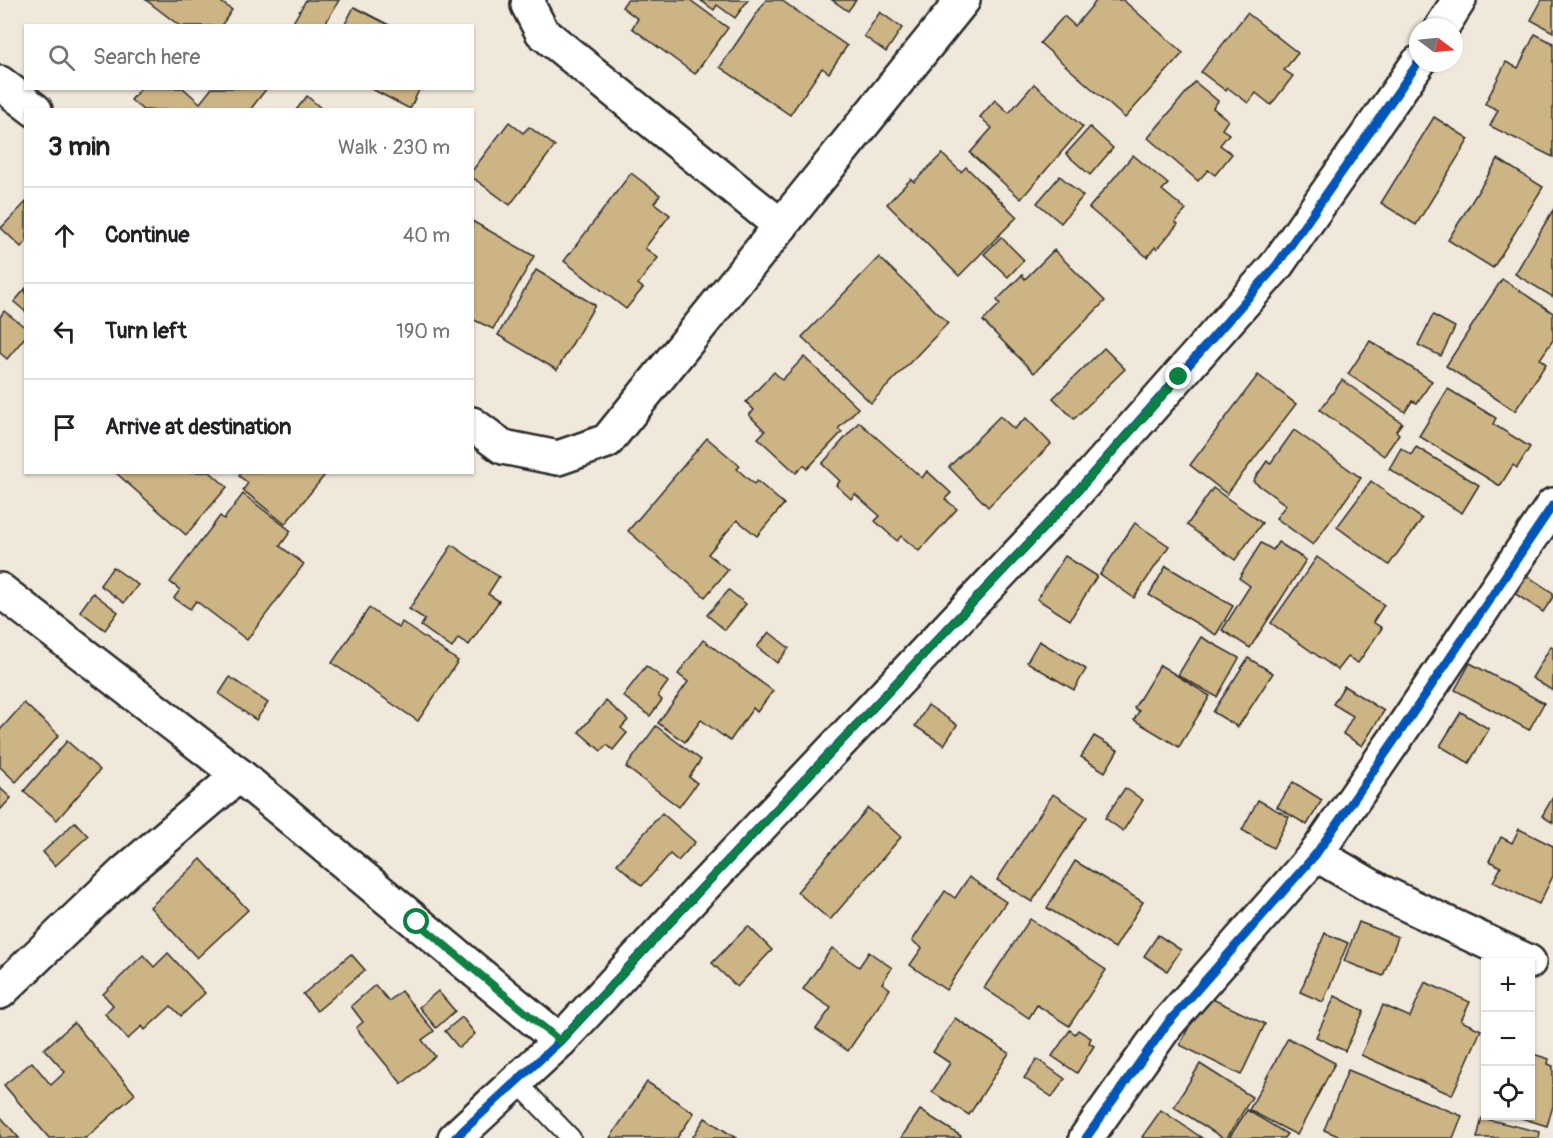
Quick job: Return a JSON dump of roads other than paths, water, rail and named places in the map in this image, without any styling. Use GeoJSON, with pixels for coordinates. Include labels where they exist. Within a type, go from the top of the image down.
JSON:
{"type":"FeatureCollection","features":[{"type":"Feature","properties":{"kind":"street"},"geometry":{"type":"LineString","coordinates":[[529,0],[528,5],[542,32],[781,226]]}},
{"type":"Feature","properties":{"kind":"street"},"geometry":{"type":"LineString","coordinates":[[474,425],[503,447],[558,458],[607,441],[963,0]]}},
{"type":"Feature","properties":{"kind":"street"},"geometry":{"type":"LineString","coordinates":[[1448,18],[1460,0]]}},
{"type":"Feature","properties":{"kind":"street"},"geometry":{"type":"LineString","coordinates":[[455,1138],[560,1041],[1064,506],[1276,266],[1412,72]]}},
{"type":"Feature","properties":{"kind":"street"},"geometry":{"type":"LineString","coordinates":[[3,91],[32,108]]}},
{"type":"Feature","properties":{"kind":"street"},"geometry":{"type":"LineString","coordinates":[[1086,1138],[1167,1024],[1316,854],[1553,505]]}},
{"type":"Feature","properties":{"kind":"street"},"geometry":{"type":"LineString","coordinates":[[0,590],[239,775],[560,1041]]}},
{"type":"Feature","properties":{"kind":"street"},"geometry":{"type":"LineString","coordinates":[[0,992],[124,873],[239,775]]}},
{"type":"Feature","properties":{"kind":"street"},"geometry":{"type":"LineString","coordinates":[[1316,854],[1379,891],[1519,958]]}},
{"type":"Feature","properties":{"kind":"street"},"geometry":{"type":"LineString","coordinates":[[1535,966],[1553,974]]}},
{"type":"Feature","properties":{"kind":"lane"},"geometry":{"type":"LineString","coordinates":[[516,1081],[571,1138]]}}]}
